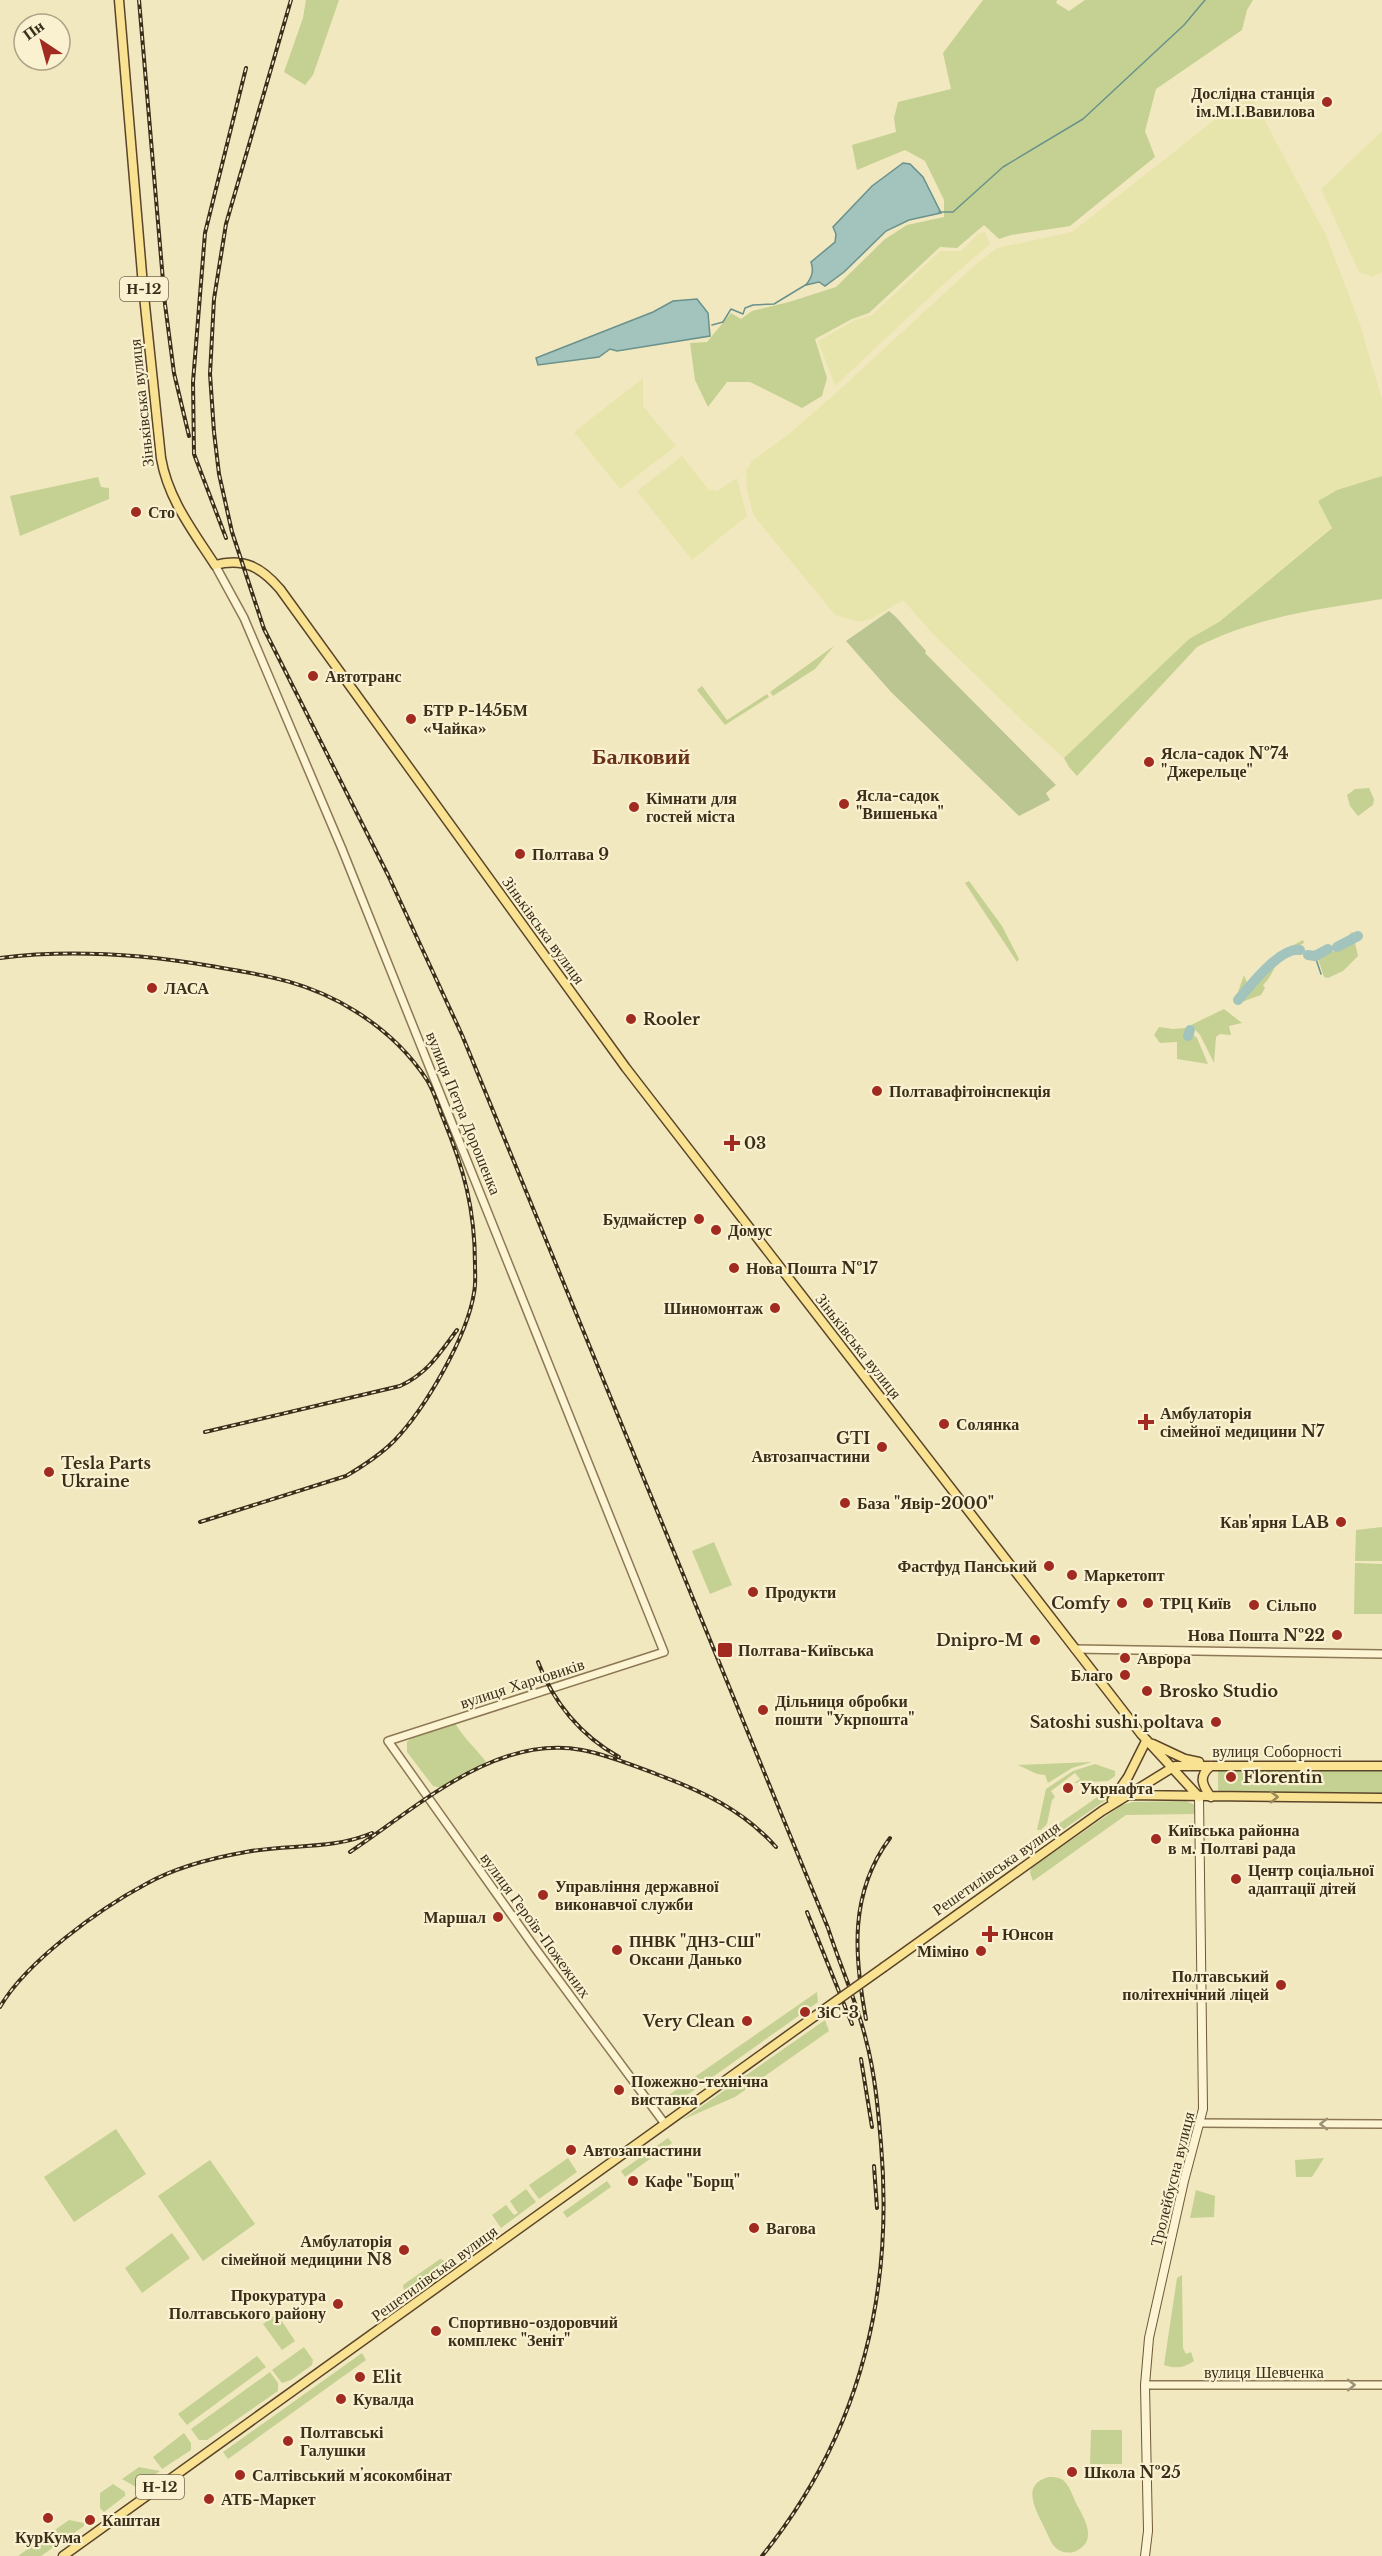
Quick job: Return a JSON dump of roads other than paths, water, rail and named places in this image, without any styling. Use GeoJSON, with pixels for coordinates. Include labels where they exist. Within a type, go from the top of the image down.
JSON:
{"type":"FeatureCollection","features":[{"type":"Feature","properties":{"kind":"main road","name":"Зіньківська вулиця"},"geometry":{"type":"LineString","coordinates":[[119,0],[146,308],[164,473],[183,515],[215,565],[228,561],[255,566],[280,589],[626,1068],[1146,1740],[1199,1797]]}},
{"type":"Feature","properties":{"kind":"main road"},"geometry":{"type":"LineString","coordinates":[[1102,1811],[1117,1795],[1146,1740],[1185,1760],[1211,1766]]}},
{"type":"Feature","properties":{"kind":"main road"},"geometry":{"type":"LineString","coordinates":[[1211,1766],[1202,1778],[1211,1797]]}},
{"type":"Feature","properties":{"kind":"main road","name":"вулиця Соборності"},"geometry":{"type":"LineString","coordinates":[[1172,1768],[1382,1766]]}},
{"type":"Feature","properties":{"kind":"main road","name":"Решетилівська вулиця"},"geometry":{"type":"LineString","coordinates":[[63,2556],[1102,1811],[1172,1768]]}},
{"type":"Feature","properties":{"kind":"main road"},"geometry":{"type":"LineString","coordinates":[[1128,1777],[1147,1782]]}},
{"type":"Feature","properties":{"kind":"main road"},"geometry":{"type":"LineString","coordinates":[[1125,1795],[1382,1798]]}},
{"type":"Feature","properties":{"kind":"main road","name":"Тролейбусна вулиця"},"geometry":{"type":"LineString","coordinates":[[1145,2556],[1149,2531],[1145,2385],[1149,2338],[1184,2181],[1203,2109],[1199,1797]]}},
{"type":"Feature","properties":{"kind":"street","name":"вулиця Петра Дорошенка"},"geometry":{"type":"LineString","coordinates":[[215,565],[229,589],[277,692],[347,860],[664,1652]]}},
{"type":"Feature","properties":{"kind":"street"},"geometry":{"type":"LineString","coordinates":[[1075,1649],[1382,1654]]}},
{"type":"Feature","properties":{"kind":"street","name":"вулиця Харчовиків"},"geometry":{"type":"LineString","coordinates":[[388,1741],[664,1652]]}},
{"type":"Feature","properties":{"kind":"street","name":"вулиця Героїв-Пожежних"},"geometry":{"type":"LineString","coordinates":[[388,1741],[535,1948],[665,2124]]}},
{"type":"Feature","properties":{"kind":"street"},"geometry":{"type":"LineString","coordinates":[[1200,2123],[1382,2124]]}},
{"type":"Feature","properties":{"kind":"street","name":"вулиця Шевченка"},"geometry":{"type":"LineString","coordinates":[[1145,2385],[1382,2385]]}},
{"type":"Feature","properties":{"kind":"water"},"geometry":{"type":"Polygon","coordinates":[[[903,163],[910,164],[923,177],[941,213],[909,220],[886,231],[844,272],[825,286],[819,282],[806,285],[812,274],[811,262],[835,242],[836,234],[833,227],[872,186],[903,163]]]}},
{"type":"Feature","properties":{"kind":"water"},"geometry":{"type":"Polygon","coordinates":[[[697,299],[708,313],[710,336],[617,351],[610,349],[599,357],[538,365],[536,358],[653,312],[673,301],[697,299]]]}},
{"type":"Feature","properties":{"kind":"waterway"},"geometry":{"type":"LineString","coordinates":[[939,212],[953,212],[1003,167],[1083,119],[1184,25],[1205,0]]}},
{"type":"Feature","properties":{"kind":"waterway"},"geometry":{"type":"LineString","coordinates":[[712,325],[723,322],[731,309],[743,314],[745,308],[753,305],[774,304],[807,284]]}},
{"type":"Feature","properties":{"kind":"waterway"},"geometry":{"type":"LineString","coordinates":[[1337,947],[1358,936]]}},
{"type":"Feature","properties":{"kind":"waterway"},"geometry":{"type":"LineString","coordinates":[[1308,955],[1315,956],[1328,949]]}},
{"type":"Feature","properties":{"kind":"waterway"},"geometry":{"type":"LineString","coordinates":[[1238,1000],[1275,961],[1284,954],[1300,950]]}},
{"type":"Feature","properties":{"kind":"waterway"},"geometry":{"type":"LineString","coordinates":[[1315,956],[1321,974]]}},
{"type":"Feature","properties":{"kind":"waterway"},"geometry":{"type":"LineString","coordinates":[[1188,1036],[1190,1030]]}},
{"type":"Feature","properties":{"kind":"railway"},"geometry":{"type":"LineString","coordinates":[[139,0],[165,304],[174,373],[189,436]]}},
{"type":"Feature","properties":{"kind":"railway"},"geometry":{"type":"LineString","coordinates":[[291,0],[226,224],[214,299],[210,374],[214,432],[219,474],[232,532],[264,629],[388,875],[462,1035],[828,1928],[858,2012],[872,2066],[880,2131],[884,2201],[882,2256],[875,2310],[863,2362],[846,2413],[823,2463],[795,2510],[762,2556]]}},
{"type":"Feature","properties":{"kind":"railway"},"geometry":{"type":"LineString","coordinates":[[226,538],[194,454],[193,382],[205,233],[246,68]]}},
{"type":"Feature","properties":{"kind":"railway"},"geometry":{"type":"LineString","coordinates":[[0,958],[79,953],[158,958],[267,976],[320,993],[376,1025],[412,1060],[432,1089],[457,1155],[467,1190],[473,1226],[475,1289],[470,1311],[454,1351],[419,1411],[389,1446],[346,1476],[200,1522]]}},
{"type":"Feature","properties":{"kind":"railway"},"geometry":{"type":"LineString","coordinates":[[205,1432],[400,1386],[426,1369],[457,1330]]}},
{"type":"Feature","properties":{"kind":"railway"},"geometry":{"type":"LineString","coordinates":[[538,1662],[552,1691],[570,1717],[592,1739],[619,1757]]}},
{"type":"Feature","properties":{"kind":"railway"},"geometry":{"type":"LineString","coordinates":[[350,1852],[459,1778],[488,1763],[519,1753],[550,1748],[582,1750],[601,1755],[690,1787],[736,1812],[776,1847]]}},
{"type":"Feature","properties":{"kind":"railway"},"geometry":{"type":"LineString","coordinates":[[0,2007],[27,1972],[65,1938],[107,1907],[158,1878],[194,1864],[233,1854],[342,1842],[372,1833]]}},
{"type":"Feature","properties":{"kind":"railway"},"geometry":{"type":"LineString","coordinates":[[866,2019],[859,1971],[858,1925],[867,1880],[890,1838]]}},
{"type":"Feature","properties":{"kind":"railway"},"geometry":{"type":"LineString","coordinates":[[807,1912],[852,2024]]}},
{"type":"Feature","properties":{"kind":"railway"},"geometry":{"type":"LineString","coordinates":[[861,2059],[872,2127]]}},
{"type":"Feature","properties":{"kind":"railway"},"geometry":{"type":"LineString","coordinates":[[874,2166],[877,2208]]}},
{"type":"Feature","properties":{"kind":"place","name":"Дослідна станція ім.М.І.Вавилова"},"geometry":{"type":"Point","coordinates":[1327,102]}},
{"type":"Feature","properties":{"kind":"place","name":"Сто"},"geometry":{"type":"Point","coordinates":[136,512]}},
{"type":"Feature","properties":{"kind":"place","name":"Автотранс"},"geometry":{"type":"Point","coordinates":[313,676]}},
{"type":"Feature","properties":{"kind":"place","name":"БТР Р-145БМ «Чайка»"},"geometry":{"type":"Point","coordinates":[411,719]}},
{"type":"Feature","properties":{"kind":"place","name":"Ясла-садок №74 \"Джерельце\""},"geometry":{"type":"Point","coordinates":[1149,762]}},
{"type":"Feature","properties":{"kind":"place","name":"Ясла-садок \"Вишенька\""},"geometry":{"type":"Point","coordinates":[844,804]}},
{"type":"Feature","properties":{"kind":"place","name":"Кімнати для гостей міста"},"geometry":{"type":"Point","coordinates":[634,807]}},
{"type":"Feature","properties":{"kind":"place","name":"Полтава 9"},"geometry":{"type":"Point","coordinates":[520,854]}},
{"type":"Feature","properties":{"kind":"place","name":"ЛАСА"},"geometry":{"type":"Point","coordinates":[152,988]}},
{"type":"Feature","properties":{"kind":"place","name":"Rooler"},"geometry":{"type":"Point","coordinates":[631,1019]}},
{"type":"Feature","properties":{"kind":"place","name":"Полтавафітоінспекція"},"geometry":{"type":"Point","coordinates":[877,1091]}},
{"type":"Feature","properties":{"kind":"place","name":"03"},"geometry":{"type":"Point","coordinates":[732,1143]}},
{"type":"Feature","properties":{"kind":"place","name":"Будмайстер"},"geometry":{"type":"Point","coordinates":[699,1219]}},
{"type":"Feature","properties":{"kind":"place","name":"Домус"},"geometry":{"type":"Point","coordinates":[716,1230]}},
{"type":"Feature","properties":{"kind":"place","name":"Нова Пошта №17"},"geometry":{"type":"Point","coordinates":[734,1268]}},
{"type":"Feature","properties":{"kind":"place","name":"Шиномонтаж"},"geometry":{"type":"Point","coordinates":[775,1308]}},
{"type":"Feature","properties":{"kind":"place","name":"Амбулаторія сімейної медицини N7"},"geometry":{"type":"Point","coordinates":[1146,1422]}},
{"type":"Feature","properties":{"kind":"place","name":"Солянка"},"geometry":{"type":"Point","coordinates":[944,1424]}},
{"type":"Feature","properties":{"kind":"place","name":"GTI Автозапчастини"},"geometry":{"type":"Point","coordinates":[882,1447]}},
{"type":"Feature","properties":{"kind":"place","name":"Tesla Parts Ukraine"},"geometry":{"type":"Point","coordinates":[49,1472]}},
{"type":"Feature","properties":{"kind":"place","name":"База \"Явір-2000\""},"geometry":{"type":"Point","coordinates":[845,1503]}},
{"type":"Feature","properties":{"kind":"place","name":"Кав'ярня LAB"},"geometry":{"type":"Point","coordinates":[1341,1522]}},
{"type":"Feature","properties":{"kind":"place","name":"Фастфуд Панський"},"geometry":{"type":"Point","coordinates":[1049,1566]}},
{"type":"Feature","properties":{"kind":"place","name":"Маркетопт"},"geometry":{"type":"Point","coordinates":[1072,1575]}},
{"type":"Feature","properties":{"kind":"place","name":"Продукти"},"geometry":{"type":"Point","coordinates":[753,1592]}},
{"type":"Feature","properties":{"kind":"place","name":"Comfy"},"geometry":{"type":"Point","coordinates":[1122,1603]}},
{"type":"Feature","properties":{"kind":"place","name":"ТРЦ Київ"},"geometry":{"type":"Point","coordinates":[1148,1603]}},
{"type":"Feature","properties":{"kind":"place","name":"Сільпо"},"geometry":{"type":"Point","coordinates":[1254,1605]}},
{"type":"Feature","properties":{"kind":"place","name":"Нова Пошта №22"},"geometry":{"type":"Point","coordinates":[1337,1635]}},
{"type":"Feature","properties":{"kind":"place","name":"Dnipro-M"},"geometry":{"type":"Point","coordinates":[1035,1640]}},
{"type":"Feature","properties":{"kind":"place","name":"Полтава-Київська"},"geometry":{"type":"Point","coordinates":[725,1650]}},
{"type":"Feature","properties":{"kind":"place","name":"Аврора"},"geometry":{"type":"Point","coordinates":[1125,1658]}},
{"type":"Feature","properties":{"kind":"place","name":"Благо"},"geometry":{"type":"Point","coordinates":[1125,1675]}},
{"type":"Feature","properties":{"kind":"place","name":"Brosko Studio"},"geometry":{"type":"Point","coordinates":[1147,1691]}},
{"type":"Feature","properties":{"kind":"place","name":"Дільниця обробки пошти \"Укрпошта\""},"geometry":{"type":"Point","coordinates":[763,1710]}},
{"type":"Feature","properties":{"kind":"place","name":"Satoshi sushi poltava"},"geometry":{"type":"Point","coordinates":[1216,1722]}},
{"type":"Feature","properties":{"kind":"place","name":"Florentin"},"geometry":{"type":"Point","coordinates":[1231,1777]}},
{"type":"Feature","properties":{"kind":"place","name":"Укрнафта"},"geometry":{"type":"Point","coordinates":[1068,1788]}},
{"type":"Feature","properties":{"kind":"place","name":"Київська районна в м. Полтаві рада"},"geometry":{"type":"Point","coordinates":[1156,1839]}},
{"type":"Feature","properties":{"kind":"place","name":"Центр соціальної адаптації дітей"},"geometry":{"type":"Point","coordinates":[1236,1879]}},
{"type":"Feature","properties":{"kind":"place","name":"Управління державної виконавчої служби"},"geometry":{"type":"Point","coordinates":[543,1895]}},
{"type":"Feature","properties":{"kind":"place","name":"Маршал"},"geometry":{"type":"Point","coordinates":[498,1917]}},
{"type":"Feature","properties":{"kind":"place","name":"Юнсон"},"geometry":{"type":"Point","coordinates":[990,1934]}},
{"type":"Feature","properties":{"kind":"place","name":"ПНВК \"ДНЗ-СШ\" Оксани Данько"},"geometry":{"type":"Point","coordinates":[617,1950]}},
{"type":"Feature","properties":{"kind":"place","name":"Міміно"},"geometry":{"type":"Point","coordinates":[981,1951]}},
{"type":"Feature","properties":{"kind":"place","name":"Полтавський політехнічний ліцей"},"geometry":{"type":"Point","coordinates":[1281,1985]}},
{"type":"Feature","properties":{"kind":"place","name":"ЗіС-3"},"geometry":{"type":"Point","coordinates":[805,2012]}},
{"type":"Feature","properties":{"kind":"place","name":"Very Clean"},"geometry":{"type":"Point","coordinates":[747,2021]}},
{"type":"Feature","properties":{"kind":"place","name":"Пожежно-технічна виставка"},"geometry":{"type":"Point","coordinates":[619,2090]}},
{"type":"Feature","properties":{"kind":"place","name":"Автозапчастини"},"geometry":{"type":"Point","coordinates":[571,2150]}},
{"type":"Feature","properties":{"kind":"place","name":"Кафе \"Борщ\""},"geometry":{"type":"Point","coordinates":[633,2181]}},
{"type":"Feature","properties":{"kind":"place","name":"Вагова"},"geometry":{"type":"Point","coordinates":[754,2228]}},
{"type":"Feature","properties":{"kind":"place","name":"Амбулаторія сімейной медицини N8"},"geometry":{"type":"Point","coordinates":[404,2250]}},
{"type":"Feature","properties":{"kind":"place","name":"Прокуратура Полтавського району"},"geometry":{"type":"Point","coordinates":[338,2304]}},
{"type":"Feature","properties":{"kind":"place","name":"Спортивно-оздоровчий комплекс \"Зеніт\""},"geometry":{"type":"Point","coordinates":[436,2331]}},
{"type":"Feature","properties":{"kind":"place","name":"Elit"},"geometry":{"type":"Point","coordinates":[360,2377]}},
{"type":"Feature","properties":{"kind":"place","name":"Кувалда"},"geometry":{"type":"Point","coordinates":[341,2399]}},
{"type":"Feature","properties":{"kind":"place","name":"Полтавські Галушки"},"geometry":{"type":"Point","coordinates":[288,2441]}},
{"type":"Feature","properties":{"kind":"place","name":"Школа №25"},"geometry":{"type":"Point","coordinates":[1072,2472]}},
{"type":"Feature","properties":{"kind":"place","name":"Салтівський мʼясокомбінат"},"geometry":{"type":"Point","coordinates":[240,2475]}},
{"type":"Feature","properties":{"kind":"place","name":"АТБ-Маркет"},"geometry":{"type":"Point","coordinates":[209,2499]}},
{"type":"Feature","properties":{"kind":"place","name":"КурКума"},"geometry":{"type":"Point","coordinates":[48,2518]}},
{"type":"Feature","properties":{"kind":"place","name":"Каштан"},"geometry":{"type":"Point","coordinates":[90,2520]}},
{"type":"Feature","properties":{"kind":"district","name":"Балковий"},"geometry":{"type":"Point","coordinates":[641,756]}}]}
